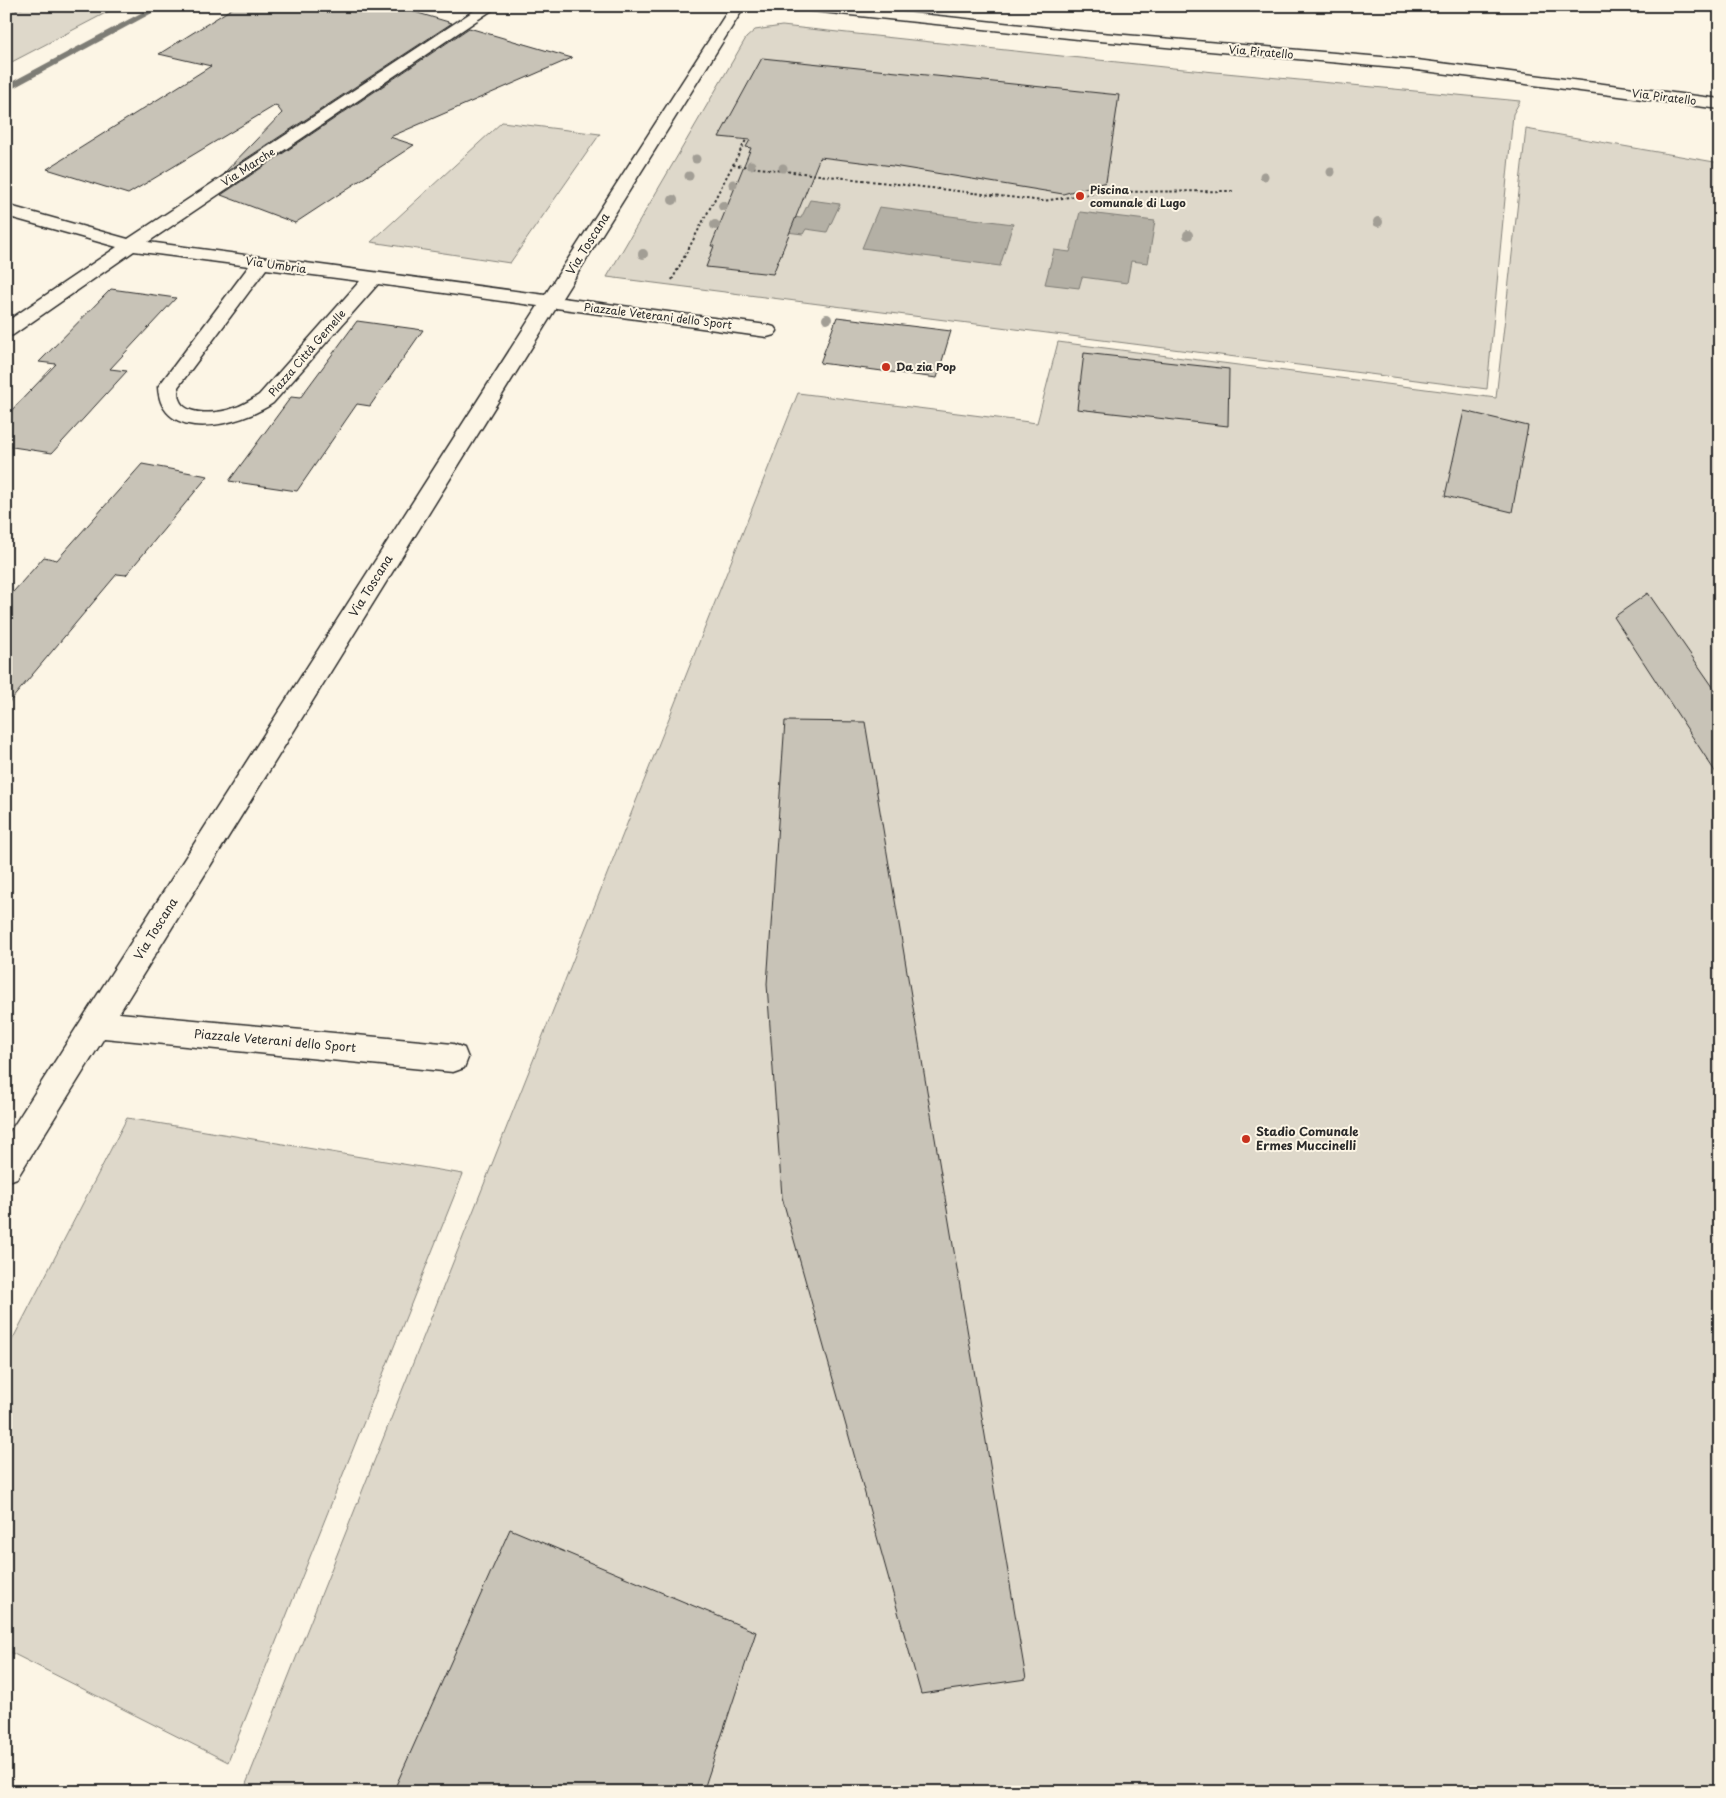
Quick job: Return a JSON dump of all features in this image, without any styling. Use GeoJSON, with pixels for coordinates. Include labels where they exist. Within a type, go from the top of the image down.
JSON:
{"type":"FeatureCollection","features":[{"type":"Feature","properties":{"kind":"street","name":"Via Marche"},"geometry":{"type":"LineString","coordinates":[[6,331],[131,245],[491,6]]}},
{"type":"Feature","properties":{"kind":"street","name":"Via Toscana"},"geometry":{"type":"LineString","coordinates":[[6,1167],[738,6]]}},
{"type":"Feature","properties":{"kind":"street","name":"Via Piratello"},"geometry":{"type":"LineString","coordinates":[[802,6],[1078,35],[1417,65],[1720,104]]}},
{"type":"Feature","properties":{"kind":"street","name":"Via Umbria"},"geometry":{"type":"LineString","coordinates":[[6,210],[131,245],[550,302]]}},
{"type":"Feature","properties":{"kind":"street","name":"Piazza Città Gemelle"},"geometry":{"type":"LineString","coordinates":[[261,263],[168,387],[167,398],[171,407],[182,414],[197,418],[234,415],[252,408],[266,399],[373,278]]}},
{"type":"Feature","properties":{"kind":"street","name":"Piazzale Veterani dello Sport"},"geometry":{"type":"LineString","coordinates":[[550,302],[767,331]]}},
{"type":"Feature","properties":{"kind":"street","name":"Piazzale Veterani dello Sport"},"geometry":{"type":"LineString","coordinates":[[97,1024],[453,1058]]}},
{"type":"Feature","properties":{"kind":"path"},"geometry":{"type":"LineString","coordinates":[[6,13],[26,6]]}},
{"type":"Feature","properties":{"kind":"path"},"geometry":{"type":"LineString","coordinates":[[652,316],[746,140]]}},
{"type":"Feature","properties":{"kind":"path"},"geometry":{"type":"LineString","coordinates":[[733,165],[1044,201],[1103,192],[1233,191]]}},
{"type":"Feature","properties":{"kind":"shaded area"},"geometry":{"type":"Polygon","coordinates":[[[6,6],[119,6],[6,65],[6,6]]]}},
{"type":"Feature","properties":{"kind":"shaded area","name":"Piscina comunale di Lugo"},"geometry":{"type":"Polygon","coordinates":[[[782,26],[1173,68],[1520,101],[1513,114],[1487,389],[607,277],[746,38],[755,30],[782,26]]]}},
{"type":"Feature","properties":{"kind":"shaded area"},"geometry":{"type":"Polygon","coordinates":[[[502,122],[600,134],[510,263],[371,242],[502,122]]]}},
{"type":"Feature","properties":{"kind":"shaded area","name":"Stadio Comunale Ermes Muccinelli"},"geometry":{"type":"Polygon","coordinates":[[[1526,129],[1720,163],[1720,1792],[262,1792],[246,1784],[798,393],[1037,423],[1058,342],[1496,398],[1526,129]]]}},
{"type":"Feature","properties":{"kind":"shaded area"},"geometry":{"type":"Polygon","coordinates":[[[810,200],[840,204],[827,232],[806,229],[803,234],[778,231],[785,216],[801,218],[810,200]]]}},
{"type":"Feature","properties":{"kind":"shaded area"},"geometry":{"type":"Polygon","coordinates":[[[879,207],[1013,224],[1000,266],[862,248],[879,207]]]}},
{"type":"Feature","properties":{"kind":"shaded area"},"geometry":{"type":"Polygon","coordinates":[[[1080,212],[1155,221],[1148,263],[1131,261],[1127,283],[1082,277],[1079,288],[1045,284],[1054,250],[1070,252],[1080,212]]]}},
{"type":"Feature","properties":{"kind":"shaded area"},"geometry":{"type":"Polygon","coordinates":[[[127,1118],[463,1174],[228,1762],[6,1650],[6,1352],[127,1118]]]}},
{"type":"Feature","properties":{"kind":"building"},"geometry":{"type":"Polygon","coordinates":[[[236,6],[394,6],[452,23],[223,174],[282,113],[276,105],[128,194],[47,169],[211,66],[159,54],[236,6]]]}},
{"type":"Feature","properties":{"kind":"building"},"geometry":{"type":"Polygon","coordinates":[[[469,28],[572,58],[390,137],[414,145],[295,223],[221,195],[469,28]]]}},
{"type":"Feature","properties":{"kind":"building"},"geometry":{"type":"Polygon","coordinates":[[[762,58],[1119,95],[1106,182],[1063,194],[893,166],[820,157],[773,274],[706,267],[714,246],[711,246],[751,148],[746,147],[750,140],[719,137],[762,58]]]}},
{"type":"Feature","properties":{"kind":"building"},"geometry":{"type":"Polygon","coordinates":[[[111,289],[176,298],[110,369],[127,371],[52,453],[6,446],[6,416],[56,364],[39,362],[111,289]]]}},
{"type":"Feature","properties":{"kind":"building"},"geometry":{"type":"Polygon","coordinates":[[[837,317],[951,331],[937,378],[820,363],[837,317]]]}},
{"type":"Feature","properties":{"kind":"building"},"geometry":{"type":"Polygon","coordinates":[[[357,321],[423,330],[370,406],[357,404],[297,491],[229,481],[291,397],[300,398],[357,321]]]}},
{"type":"Feature","properties":{"kind":"building"},"geometry":{"type":"Polygon","coordinates":[[[1084,353],[1229,369],[1228,426],[1077,409],[1084,353]]]}},
{"type":"Feature","properties":{"kind":"building"},"geometry":{"type":"Polygon","coordinates":[[[1464,411],[1528,426],[1512,512],[1445,496],[1464,411]]]}},
{"type":"Feature","properties":{"kind":"building"},"geometry":{"type":"Polygon","coordinates":[[[142,464],[208,476],[126,575],[117,574],[6,706],[6,600],[44,557],[57,560],[142,464]]]}},
{"type":"Feature","properties":{"kind":"building"},"geometry":{"type":"Polygon","coordinates":[[[1648,593],[1720,697],[1720,779],[1614,617],[1648,593]]]}},
{"type":"Feature","properties":{"kind":"building"},"geometry":{"type":"Polygon","coordinates":[[[785,721],[865,722],[1026,1679],[921,1694],[782,1197],[767,984],[785,721]]]}},
{"type":"Feature","properties":{"kind":"building"},"geometry":{"type":"Polygon","coordinates":[[[510,1529],[756,1632],[703,1792],[393,1792],[510,1529]]]}},
{"type":"Feature","properties":{"kind":"waterway"},"geometry":{"type":"LineString","coordinates":[[6,89],[161,6]]}},
{"type":"Feature","properties":{"kind":"place","name":"Piscina comunale di Lugo"},"geometry":{"type":"Point","coordinates":[1080,196]}},
{"type":"Feature","properties":{"kind":"place","name":"Da zia Pop"},"geometry":{"type":"Point","coordinates":[886,367]}},
{"type":"Feature","properties":{"kind":"place","name":"Stadio Comunale Ermes Muccinelli"},"geometry":{"type":"Point","coordinates":[1246,1139]}}]}
